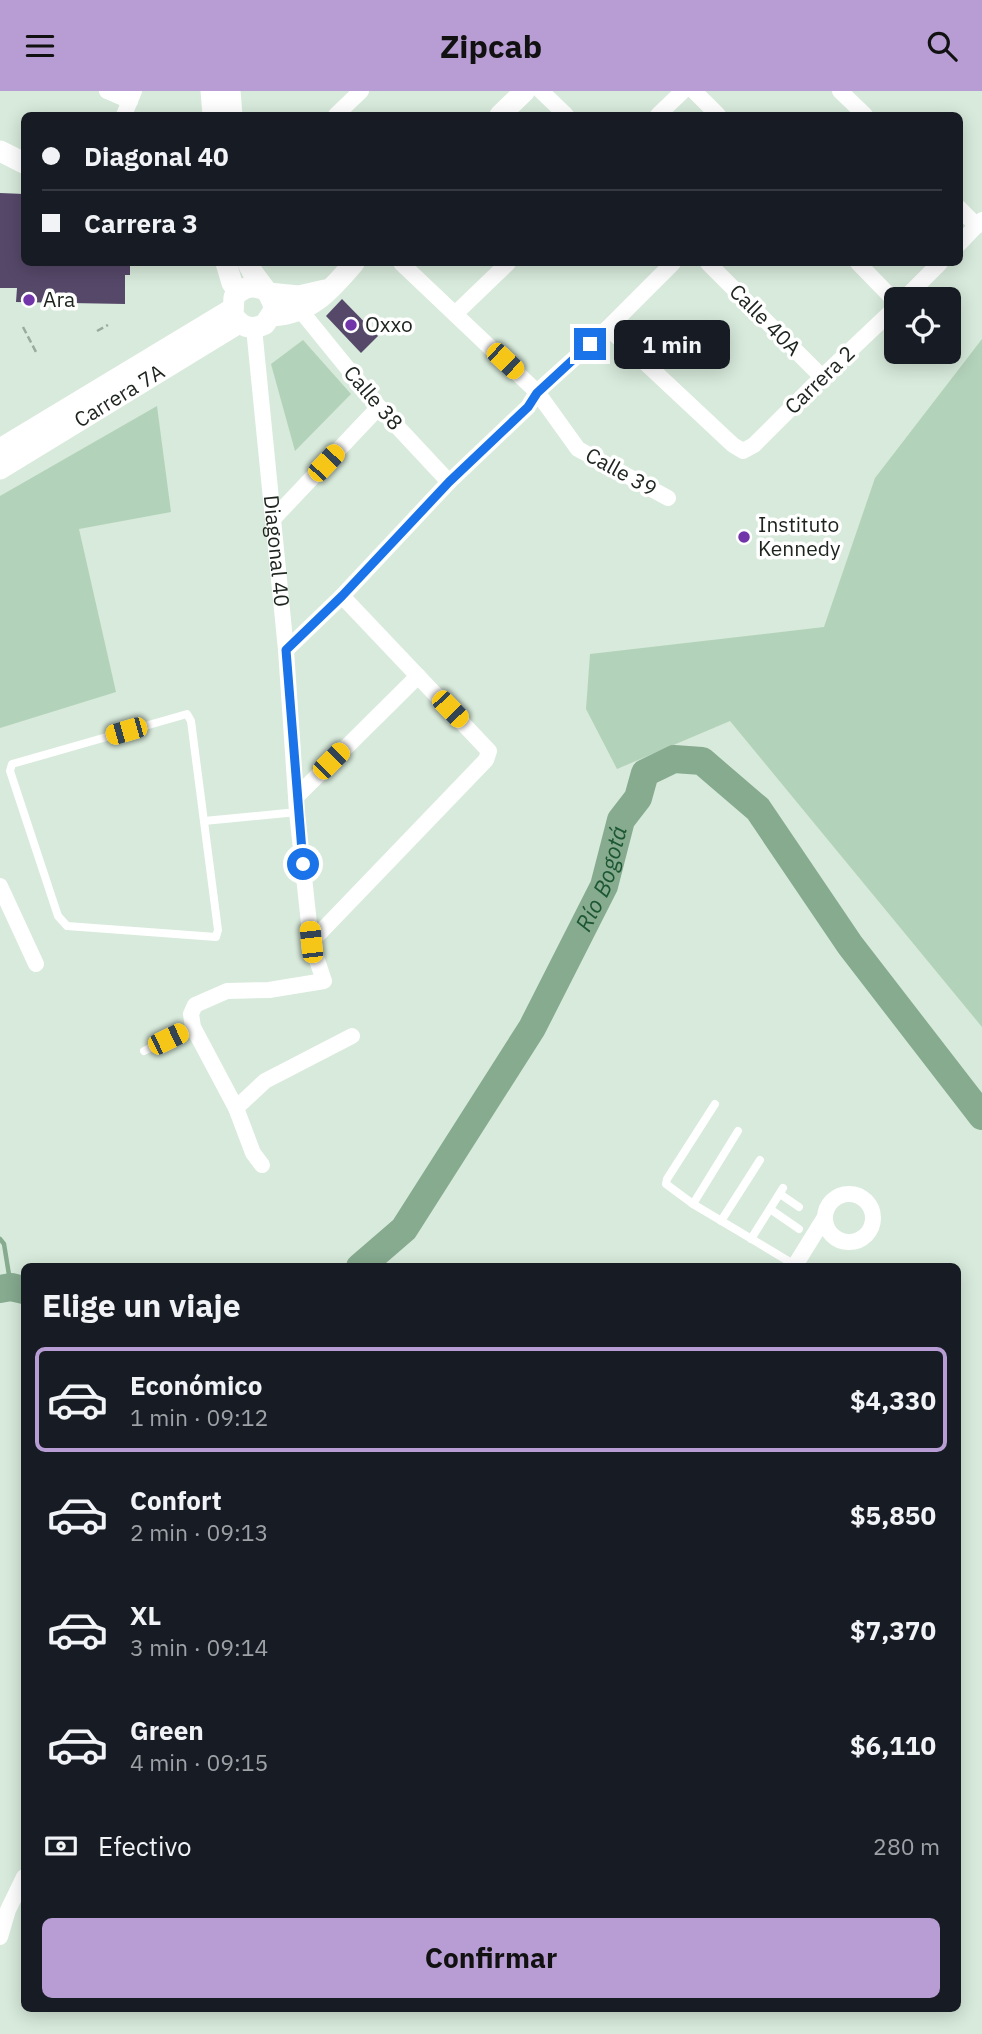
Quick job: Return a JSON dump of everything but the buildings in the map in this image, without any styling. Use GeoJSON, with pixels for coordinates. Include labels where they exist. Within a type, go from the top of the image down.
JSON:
{"type":"FeatureCollection","features":[{"type":"Feature","properties":{"kind":"main road"},"geometry":{"type":"LineString","coordinates":[[503,112],[525,91]]}},
{"type":"Feature","properties":{"kind":"main road"},"geometry":{"type":"LineString","coordinates":[[212,97],[229,112]]}},
{"type":"Feature","properties":{"kind":"main road"},"geometry":{"type":"LineString","coordinates":[[0,151],[21,162]]}},
{"type":"Feature","properties":{"kind":"main road","name":"Diagonal 40"},"geometry":{"type":"LineString","coordinates":[[227,266],[241,313]]}},
{"type":"Feature","properties":{"kind":"main road"},"geometry":{"type":"LineString","coordinates":[[245,266],[265,291],[274,303],[272,316],[265,324],[241,313],[250,286],[265,291],[299,296],[331,289]]}},
{"type":"Feature","properties":{"kind":"main road"},"geometry":{"type":"LineString","coordinates":[[272,316],[301,311],[331,289],[351,266]]}},
{"type":"Feature","properties":{"kind":"main road","name":"Carrera 7A"},"geometry":{"type":"LineString","coordinates":[[0,449],[241,313]]}},
{"type":"Feature","properties":{"kind":"main road","name":"Carrera 7A"},"geometry":{"type":"LineString","coordinates":[[0,468],[241,313]]}},
{"type":"Feature","properties":{"kind":"street"},"geometry":{"type":"LineString","coordinates":[[107,91],[129,102]]}},
{"type":"Feature","properties":{"kind":"street"},"geometry":{"type":"LineString","coordinates":[[339,112],[361,91]]}},
{"type":"Feature","properties":{"kind":"street"},"geometry":{"type":"LineString","coordinates":[[541,91],[563,112]]}},
{"type":"Feature","properties":{"kind":"street"},"geometry":{"type":"LineString","coordinates":[[661,112],[683,91]]}},
{"type":"Feature","properties":{"kind":"street"},"geometry":{"type":"LineString","coordinates":[[694,91],[715,112]]}},
{"type":"Feature","properties":{"kind":"street"},"geometry":{"type":"LineString","coordinates":[[842,92],[862,112]]}},
{"type":"Feature","properties":{"kind":"street"},"geometry":{"type":"LineString","coordinates":[[963,211],[979,223],[963,240]]}},
{"type":"Feature","properties":{"kind":"street","name":"Calle 39"},"geometry":{"type":"LineString","coordinates":[[404,266],[537,393],[578,449],[668,498]]}},
{"type":"Feature","properties":{"kind":"street"},"geometry":{"type":"LineString","coordinates":[[455,314],[505,266]]}},
{"type":"Feature","properties":{"kind":"street"},"geometry":{"type":"LineString","coordinates":[[286,650],[342,596],[449,482],[528,407],[537,393],[670,266]]}},
{"type":"Feature","properties":{"kind":"street","name":"Calle 40A"},"geometry":{"type":"LineString","coordinates":[[711,266],[822,377]]}},
{"type":"Feature","properties":{"kind":"street"},"geometry":{"type":"LineString","coordinates":[[861,266],[884,292]]}},
{"type":"Feature","properties":{"kind":"street"},"geometry":{"type":"LineString","coordinates":[[916,287],[937,266]]}},
{"type":"Feature","properties":{"kind":"street","name":"Calle 38"},"geometry":{"type":"LineString","coordinates":[[301,311],[379,407],[449,482]]}},
{"type":"Feature","properties":{"kind":"street","name":"Diagonal 40"},"geometry":{"type":"LineString","coordinates":[[193,1027],[191,1014],[195,1005],[227,991],[269,991],[324,981],[311,942],[273,519],[241,313]]}},
{"type":"Feature","properties":{"kind":"street","name":"Carrera 2"},"geometry":{"type":"LineString","coordinates":[[608,328],[733,445],[743,451],[754,445],[884,317]]}},
{"type":"Feature","properties":{"kind":"street"},"geometry":{"type":"LineString","coordinates":[[273,519],[379,407]]}},
{"type":"Feature","properties":{"kind":"street"},"geometry":{"type":"LineString","coordinates":[[311,942],[486,760],[489,751],[342,596]]}},
{"type":"Feature","properties":{"kind":"street"},"geometry":{"type":"LineString","coordinates":[[297,804],[418,676]]}},
{"type":"Feature","properties":{"kind":"street"},"geometry":{"type":"LineString","coordinates":[[0,886],[36,964]]}},
{"type":"Feature","properties":{"kind":"street"},"geometry":{"type":"LineString","coordinates":[[193,1027],[236,1108],[253,1153],[262,1165]]}},
{"type":"Feature","properties":{"kind":"street"},"geometry":{"type":"LineString","coordinates":[[236,1108],[265,1081],[352,1036]]}},
{"type":"Feature","properties":{"kind":"street"},"geometry":{"type":"LineString","coordinates":[[797,1263],[825,1217]]}},
{"type":"Feature","properties":{"kind":"street"},"geometry":{"type":"LineString","coordinates":[[0,1937],[8,1910],[21,1883]]}},
{"type":"Feature","properties":{"kind":"lane"},"geometry":{"type":"LineString","coordinates":[[187,714],[191,721],[204,821],[218,930],[216,937],[67,926],[58,916],[10,771],[12,764],[19,761],[187,714]]}},
{"type":"Feature","properties":{"kind":"lane"},"geometry":{"type":"LineString","coordinates":[[204,821],[297,804]]}},
{"type":"Feature","properties":{"kind":"lane"},"geometry":{"type":"LineString","coordinates":[[144,1051],[193,1027]]}},
{"type":"Feature","properties":{"kind":"lane"},"geometry":{"type":"LineString","coordinates":[[715,1104],[667,1179],[668,1187],[790,1263]]}},
{"type":"Feature","properties":{"kind":"lane"},"geometry":{"type":"LineString","coordinates":[[693,1204],[738,1131]]}},
{"type":"Feature","properties":{"kind":"lane"},"geometry":{"type":"LineString","coordinates":[[721,1221],[760,1160]]}},
{"type":"Feature","properties":{"kind":"lane"},"geometry":{"type":"LineString","coordinates":[[751,1239],[781,1191],[799,1207]]}},
{"type":"Feature","properties":{"kind":"lane"},"geometry":{"type":"LineString","coordinates":[[770,1209],[799,1229]]}},
{"type":"Feature","properties":{"kind":"path"},"geometry":{"type":"LineString","coordinates":[[97,331],[108,325]]}},
{"type":"Feature","properties":{"kind":"path"},"geometry":{"type":"LineString","coordinates":[[23,327],[23,332],[36,352]]}},
{"type":"Feature","properties":{"kind":"green space"},"geometry":{"type":"Polygon","coordinates":[[[982,339],[982,1027],[730,721],[617,769],[586,709],[590,654],[824,627],[875,478],[982,339]]]}},
{"type":"Feature","properties":{"kind":"green space"},"geometry":{"type":"Polygon","coordinates":[[[303,340],[351,394],[295,451],[271,364],[303,340]]]}},
{"type":"Feature","properties":{"kind":"green space"},"geometry":{"type":"Polygon","coordinates":[[[157,406],[171,512],[79,529],[116,692],[0,728],[0,496],[157,406]]]}},
{"type":"Feature","properties":{"kind":"waterway","name":"Río Bogotá"},"geometry":{"type":"LineString","coordinates":[[365,1263],[404,1229],[532,1028],[604,886],[621,820],[638,798],[645,773],[674,759],[702,761],[758,809],[850,945],[982,1116]]}},
{"type":"Feature","properties":{"kind":"waterway"},"geometry":{"type":"LineString","coordinates":[[0,1239],[4,1244],[11,1287]]}},
{"type":"Feature","properties":{"kind":"waterway","name":"Río Bogotá"},"geometry":{"type":"LineString","coordinates":[[0,1289],[11,1287],[21,1289]]}},
{"type":"Feature","properties":{"kind":"place","name":"Ara"},"geometry":{"type":"Point","coordinates":[29,300]}},
{"type":"Feature","properties":{"kind":"place","name":"Oxxo"},"geometry":{"type":"Point","coordinates":[351,325]}},
{"type":"Feature","properties":{"kind":"place","name":"Instituto Kennedy"},"geometry":{"type":"Point","coordinates":[744,537]}},
{"type":"Feature","properties":{"kind":"route"},"geometry":{"type":"LineString","coordinates":[[303,864],[286,650],[342,596],[449,482],[528,407],[537,393],[590,344]]}}]}
